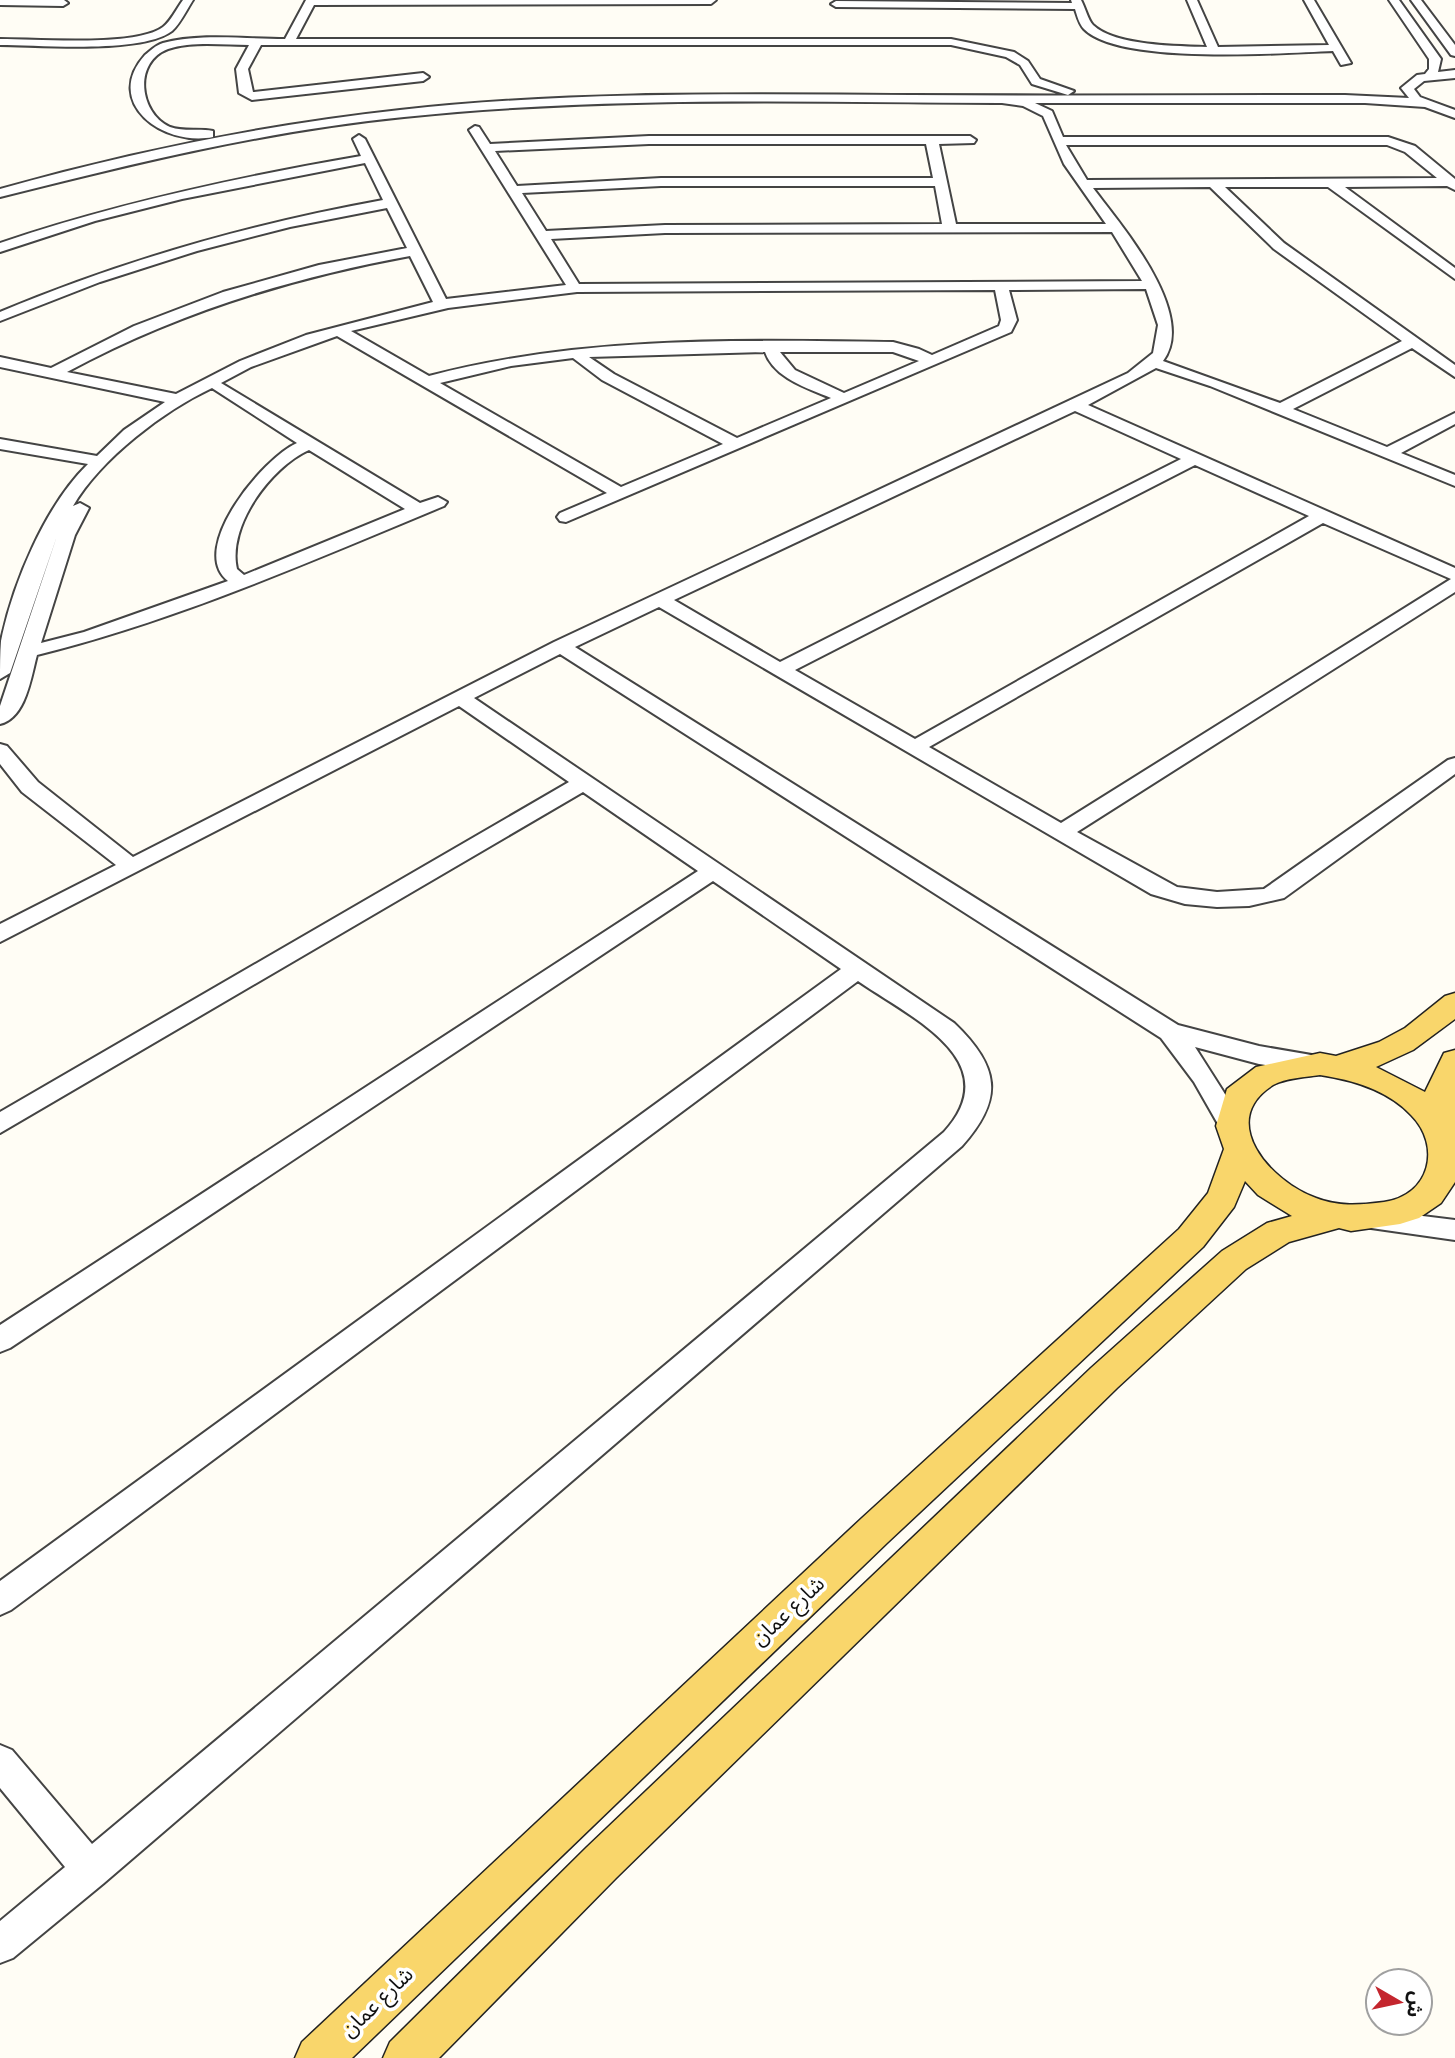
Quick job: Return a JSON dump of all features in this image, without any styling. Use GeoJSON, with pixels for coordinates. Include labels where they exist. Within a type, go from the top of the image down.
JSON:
{"type":"FeatureCollection","features":[{"type":"Feature","properties":{"kind":"main road"},"geometry":{"type":"LineString","coordinates":[[1330,1065],[1401,1046],[1418,1036],[1455,1003]]}},
{"type":"Feature","properties":{"kind":"main road"},"geometry":{"type":"LineString","coordinates":[[406,2058],[601,1863],[1094,1388],[1255,1244],[1306,1222],[1388,1216],[1410,1209],[1427,1198],[1439,1183],[1445,1166],[1441,1089],[1455,1061]]}},
{"type":"Feature","properties":{"kind":"main road"},"geometry":{"type":"LineString","coordinates":[[1349,1218],[1315,1211],[1277,1193],[1261,1181],[1235,1139],[1234,1106],[1242,1091],[1256,1079],[1297,1065],[1330,1065],[1375,1077],[1408,1095],[1446,1148]]}},
{"type":"Feature","properties":{"kind":"main road","name":"شارع عمان"},"geometry":{"type":"LineString","coordinates":[[318,2058],[865,1539],[1191,1238],[1223,1198],[1235,1139]]}},
{"type":"Feature","properties":{"kind":"street"},"geometry":{"type":"LineString","coordinates":[[171,39],[188,0]]}},
{"type":"Feature","properties":{"kind":"street"},"geometry":{"type":"LineString","coordinates":[[1192,0],[1213,48]]}},
{"type":"Feature","properties":{"kind":"street"},"geometry":{"type":"LineString","coordinates":[[1309,0],[1345,63]]}},
{"type":"Feature","properties":{"kind":"street"},"geometry":{"type":"LineString","coordinates":[[1394,0],[1434,59],[1435,69],[1430,75]]}},
{"type":"Feature","properties":{"kind":"street"},"geometry":{"type":"LineString","coordinates":[[1416,0],[1455,53]]}},
{"type":"Feature","properties":{"kind":"street"},"geometry":{"type":"LineString","coordinates":[[0,2],[64,1]]}},
{"type":"Feature","properties":{"kind":"street"},"geometry":{"type":"LineString","coordinates":[[54,12],[64,1]]}},
{"type":"Feature","properties":{"kind":"street"},"geometry":{"type":"LineString","coordinates":[[289,42],[311,1],[711,1],[709,15]]}},
{"type":"Feature","properties":{"kind":"street"},"geometry":{"type":"LineString","coordinates":[[836,16],[836,2],[1077,3],[1088,27],[1114,40],[1156,47],[1336,48]]}},
{"type":"Feature","properties":{"kind":"street"},"geometry":{"type":"LineString","coordinates":[[706,41],[708,28]]}},
{"type":"Feature","properties":{"kind":"street"},"geometry":{"type":"LineString","coordinates":[[29,42],[38,32]]}},
{"type":"Feature","properties":{"kind":"street"},"geometry":{"type":"LineString","coordinates":[[257,42],[242,69],[245,93],[252,96],[285,93],[417,59],[836,35],[977,45],[1018,58],[1043,85],[1077,96],[1364,90],[1409,84],[1430,75],[1455,74]]}},
{"type":"Feature","properties":{"kind":"street"},"geometry":{"type":"LineString","coordinates":[[0,42],[114,42],[148,45],[171,39]]}},
{"type":"Feature","properties":{"kind":"street"},"geometry":{"type":"LineString","coordinates":[[148,45],[171,39],[202,42],[289,42],[417,59]]}},
{"type":"Feature","properties":{"kind":"street"},"geometry":{"type":"LineString","coordinates":[[148,45],[138,77],[137,94],[141,104],[160,126],[184,133],[210,134]]}},
{"type":"Feature","properties":{"kind":"street"},"geometry":{"type":"LineString","coordinates":[[417,59],[430,95]]}},
{"type":"Feature","properties":{"kind":"street"},"geometry":{"type":"LineString","coordinates":[[1000,96],[1019,88],[1032,76]]}},
{"type":"Feature","properties":{"kind":"street"},"geometry":{"type":"LineString","coordinates":[[1409,84],[1408,92],[1424,104]]}},
{"type":"Feature","properties":{"kind":"street"},"geometry":{"type":"LineString","coordinates":[[0,184],[148,147],[239,129],[412,106],[602,93],[1374,100],[1424,104],[1455,114]]}},
{"type":"Feature","properties":{"kind":"street"},"geometry":{"type":"LineString","coordinates":[[412,106],[430,95],[456,102]]}},
{"type":"Feature","properties":{"kind":"street"},"geometry":{"type":"LineString","coordinates":[[0,193],[101,165],[197,144],[360,118],[540,102],[1000,96],[1026,103],[1048,114],[1059,141],[1083,184],[1142,265],[1166,332],[1163,347],[1153,362],[1139,373],[561,646],[0,934]]}},
{"type":"Feature","properties":{"kind":"street"},"geometry":{"type":"LineString","coordinates":[[1048,114],[1057,105],[1077,96]]}},
{"type":"Feature","properties":{"kind":"street"},"geometry":{"type":"LineString","coordinates":[[148,147],[159,136],[160,126]]}},
{"type":"Feature","properties":{"kind":"street"},"geometry":{"type":"LineString","coordinates":[[197,144],[193,141],[239,129]]}},
{"type":"Feature","properties":{"kind":"street"},"geometry":{"type":"LineString","coordinates":[[475,130],[575,288]]}},
{"type":"Feature","properties":{"kind":"street"},"geometry":{"type":"LineString","coordinates":[[359,139],[442,305]]}},
{"type":"Feature","properties":{"kind":"street"},"geometry":{"type":"LineString","coordinates":[[486,148],[649,140],[970,140]]}},
{"type":"Feature","properties":{"kind":"street"},"geometry":{"type":"LineString","coordinates":[[932,140],[950,229]]}},
{"type":"Feature","properties":{"kind":"street"},"geometry":{"type":"LineString","coordinates":[[1059,141],[1388,141],[1410,149],[1452,184]]}},
{"type":"Feature","properties":{"kind":"street"},"geometry":{"type":"LineString","coordinates":[[0,248],[108,213],[167,198],[368,159]]}},
{"type":"Feature","properties":{"kind":"street"},"geometry":{"type":"LineString","coordinates":[[512,190],[648,183],[941,182]]}},
{"type":"Feature","properties":{"kind":"street"},"geometry":{"type":"LineString","coordinates":[[1330,182],[1455,275]]}},
{"type":"Feature","properties":{"kind":"street"},"geometry":{"type":"LineString","coordinates":[[1213,183],[1279,246],[1410,343],[1455,372]]}},
{"type":"Feature","properties":{"kind":"street"},"geometry":{"type":"LineString","coordinates":[[1083,184],[1452,184]]}},
{"type":"Feature","properties":{"kind":"street"},"geometry":{"type":"LineString","coordinates":[[0,317],[87,281],[172,251],[268,226],[391,203]]}},
{"type":"Feature","properties":{"kind":"street"},"geometry":{"type":"LineString","coordinates":[[541,235],[665,229],[1117,228]]}},
{"type":"Feature","properties":{"kind":"street"},"geometry":{"type":"LineString","coordinates":[[53,373],[113,340],[212,299],[297,274],[415,251]]}},
{"type":"Feature","properties":{"kind":"street"},"geometry":{"type":"LineString","coordinates":[[566,517],[1006,329],[1009,320],[1001,285]]}},
{"type":"Feature","properties":{"kind":"street"},"geometry":{"type":"LineString","coordinates":[[0,673],[48,535],[69,497],[99,461],[137,429],[180,400],[259,359],[338,330],[442,305],[575,288],[1150,285]]}},
{"type":"Feature","properties":{"kind":"street"},"geometry":{"type":"LineString","coordinates":[[338,330],[621,494]]}},
{"type":"Feature","properties":{"kind":"street"},"geometry":{"type":"LineString","coordinates":[[1281,409],[1410,343]]}},
{"type":"Feature","properties":{"kind":"street"},"geometry":{"type":"LineString","coordinates":[[771,347],[775,360],[788,371],[845,398]]}},
{"type":"Feature","properties":{"kind":"street"},"geometry":{"type":"LineString","coordinates":[[428,381],[507,361],[576,352],[651,348],[893,347],[914,352],[932,362]]}},
{"type":"Feature","properties":{"kind":"street"},"geometry":{"type":"LineString","coordinates":[[576,352],[591,367],[608,377],[737,445]]}},
{"type":"Feature","properties":{"kind":"street"},"geometry":{"type":"LineString","coordinates":[[0,718],[10,709],[66,536],[90,493],[138,442],[170,417],[260,367],[259,359]]}},
{"type":"Feature","properties":{"kind":"street"},"geometry":{"type":"LineString","coordinates":[[0,362],[180,400]]}},
{"type":"Feature","properties":{"kind":"street"},"geometry":{"type":"LineString","coordinates":[[1153,362],[1281,409],[1455,481]]}},
{"type":"Feature","properties":{"kind":"street"},"geometry":{"type":"LineString","coordinates":[[220,388],[419,510]]}},
{"type":"Feature","properties":{"kind":"street"},"geometry":{"type":"LineString","coordinates":[[1075,405],[1455,575]]}},
{"type":"Feature","properties":{"kind":"street"},"geometry":{"type":"LineString","coordinates":[[1388,453],[1455,418]]}},
{"type":"Feature","properties":{"kind":"street"},"geometry":{"type":"LineString","coordinates":[[243,582],[231,575],[225,559],[242,508],[273,466],[285,456],[310,443]]}},
{"type":"Feature","properties":{"kind":"street"},"geometry":{"type":"LineString","coordinates":[[0,444],[99,461]]}},
{"type":"Feature","properties":{"kind":"street"},"geometry":{"type":"LineString","coordinates":[[781,669],[1194,459]]}},
{"type":"Feature","properties":{"kind":"street"},"geometry":{"type":"LineString","coordinates":[[28,652],[91,636],[243,582],[438,502]]}},
{"type":"Feature","properties":{"kind":"street"},"geometry":{"type":"LineString","coordinates":[[915,747],[1322,516]]}},
{"type":"Feature","properties":{"kind":"street"},"geometry":{"type":"LineString","coordinates":[[1061,832],[1455,584]]}},
{"type":"Feature","properties":{"kind":"street"},"geometry":{"type":"LineString","coordinates":[[658,599],[1061,832],[1176,895],[1261,897],[1281,890],[1455,764]]}},
{"type":"Feature","properties":{"kind":"street"},"geometry":{"type":"LineString","coordinates":[[561,646],[1170,1032],[1249,1053],[1330,1065]]}},
{"type":"Feature","properties":{"kind":"street"},"geometry":{"type":"LineString","coordinates":[[0,1945],[967,1125],[976,1109],[981,1092],[979,1074],[972,1058],[945,1029],[460,697]]}},
{"type":"Feature","properties":{"kind":"street"},"geometry":{"type":"LineString","coordinates":[[0,750],[21,779],[132,867]]}},
{"type":"Feature","properties":{"kind":"street"},"geometry":{"type":"LineString","coordinates":[[0,787],[21,779]]}},
{"type":"Feature","properties":{"kind":"street"},"geometry":{"type":"LineString","coordinates":[[0,1124],[585,782]]}},
{"type":"Feature","properties":{"kind":"street"},"geometry":{"type":"LineString","coordinates":[[0,1340],[714,870]]}},
{"type":"Feature","properties":{"kind":"street"},"geometry":{"type":"LineString","coordinates":[[0,1600],[858,969]]}},
{"type":"Feature","properties":{"kind":"street"},"geometry":{"type":"LineString","coordinates":[[1170,1032],[1203,1076],[1235,1139]]}},
{"type":"Feature","properties":{"kind":"street"},"geometry":{"type":"LineString","coordinates":[[1349,1218],[1396,1220],[1455,1230]]}},
{"type":"Feature","properties":{"kind":"street"},"geometry":{"type":"LineString","coordinates":[[0,1762],[91,1870]]}}]}
